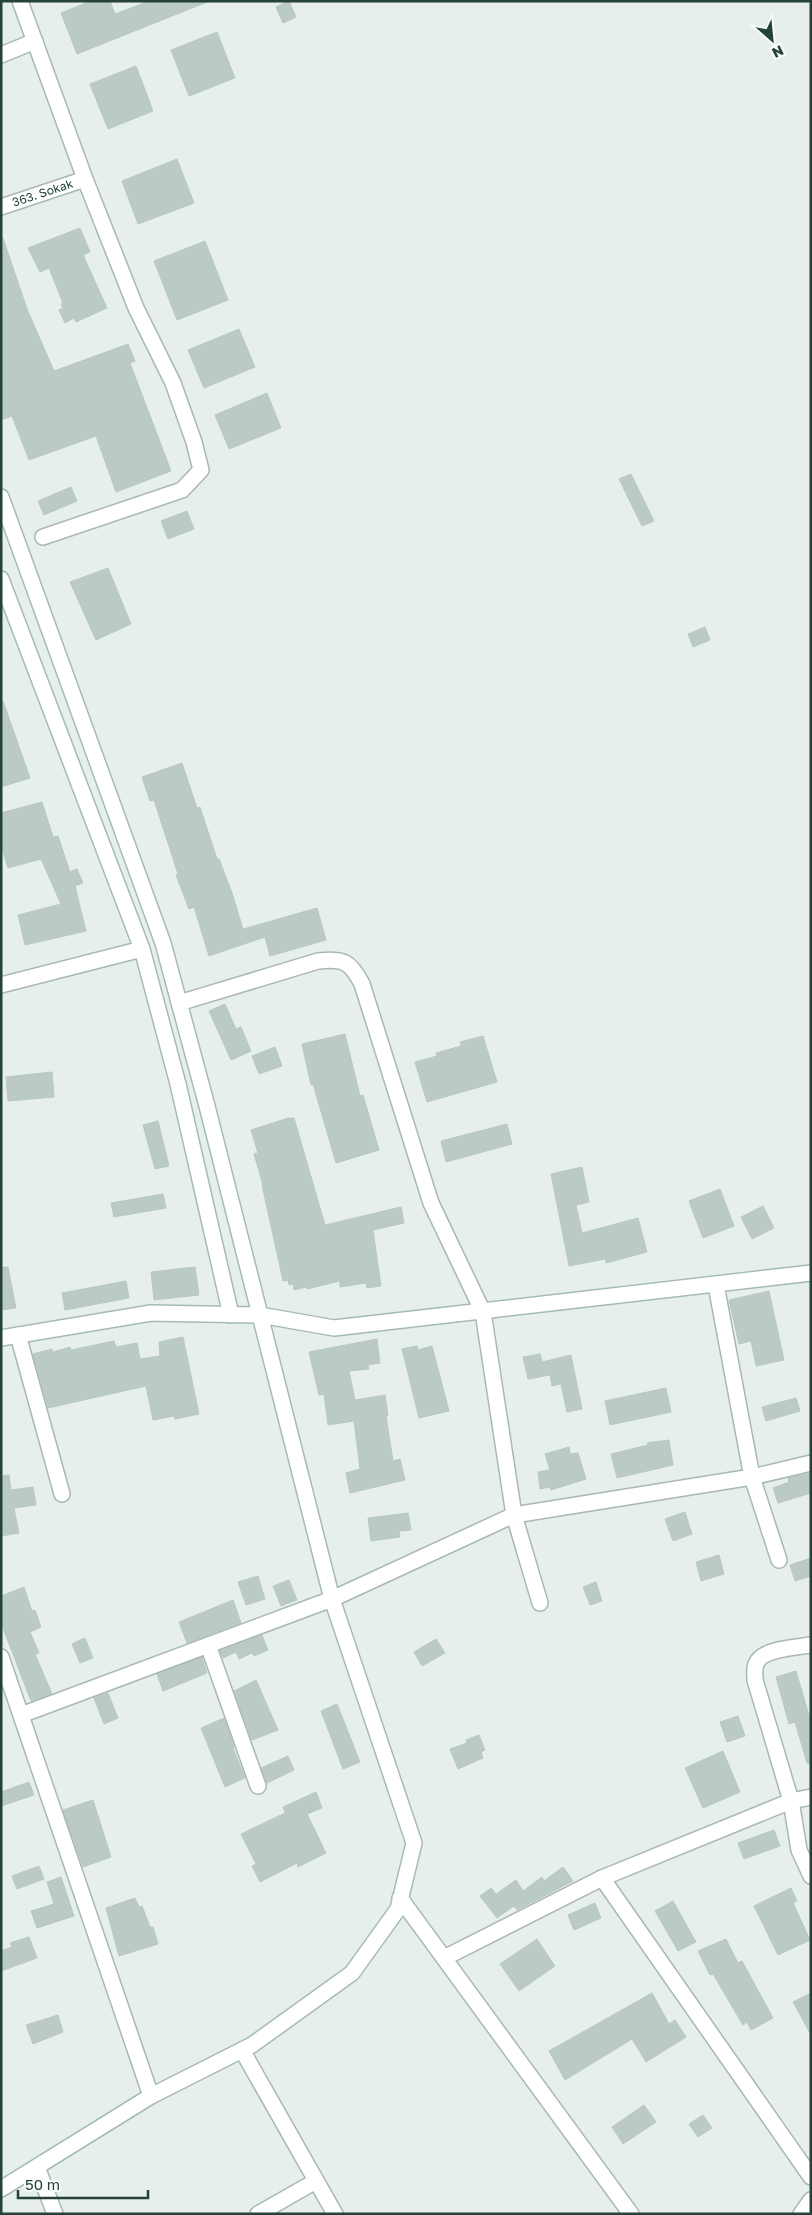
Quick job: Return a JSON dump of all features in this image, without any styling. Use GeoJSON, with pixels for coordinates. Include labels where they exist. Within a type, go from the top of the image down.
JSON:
{"type":"FeatureCollection","features":[{"type":"Feature","properties":{"kind":"street"},"geometry":{"type":"LineString","coordinates":[[20,1],[85,180],[136,308],[173,383],[202,470],[182,490],[43,537]]}},
{"type":"Feature","properties":{"kind":"street"},"geometry":{"type":"LineString","coordinates":[[1,55],[35,41]]}},
{"type":"Feature","properties":{"kind":"street","name":"363. Sokak"},"geometry":{"type":"LineString","coordinates":[[1,207],[85,180]]}},
{"type":"Feature","properties":{"kind":"street"},"geometry":{"type":"LineString","coordinates":[[1,497],[163,943],[332,1599],[414,1843],[398,1909],[352,1973],[242,2050],[151,2096],[1,2189]]}},
{"type":"Feature","properties":{"kind":"street"},"geometry":{"type":"LineString","coordinates":[[1,579],[142,949],[178,1084],[231,1315]]}},
{"type":"Feature","properties":{"kind":"street"},"geometry":{"type":"LineString","coordinates":[[1,985],[142,949]]}},
{"type":"Feature","properties":{"kind":"street"},"geometry":{"type":"LineString","coordinates":[[179,1003],[318,961],[336,958],[353,967],[362,984],[431,1203],[483,1312],[514,1515],[540,1603]]}},
{"type":"Feature","properties":{"kind":"street"},"geometry":{"type":"LineString","coordinates":[[1,1338],[151,1313],[260,1315],[334,1328],[811,1274]]}},
{"type":"Feature","properties":{"kind":"street"},"geometry":{"type":"LineString","coordinates":[[716,1285],[752,1477],[779,1560]]}},
{"type":"Feature","properties":{"kind":"street"},"geometry":{"type":"LineString","coordinates":[[18,1335],[62,1494]]}},
{"type":"Feature","properties":{"kind":"street"},"geometry":{"type":"LineString","coordinates":[[21,1715],[332,1599],[514,1515],[752,1477],[811,1463]]}},
{"type":"Feature","properties":{"kind":"street"},"geometry":{"type":"LineString","coordinates":[[208,1645],[258,1786]]}},
{"type":"Feature","properties":{"kind":"street"},"geometry":{"type":"LineString","coordinates":[[811,1645],[771,1652],[759,1659],[755,1665],[755,1680],[791,1801],[799,1850],[811,1876]]}},
{"type":"Feature","properties":{"kind":"street"},"geometry":{"type":"LineString","coordinates":[[1,1657],[151,2096]]}},
{"type":"Feature","properties":{"kind":"street"},"geometry":{"type":"LineString","coordinates":[[444,1958],[602,1878],[791,1801],[811,1797]]}},
{"type":"Feature","properties":{"kind":"street"},"geometry":{"type":"LineString","coordinates":[[602,1878],[811,2177]]}},
{"type":"Feature","properties":{"kind":"street"},"geometry":{"type":"LineString","coordinates":[[400,1898],[631,2214]]}},
{"type":"Feature","properties":{"kind":"street"},"geometry":{"type":"LineString","coordinates":[[242,2050],[335,2214]]}},
{"type":"Feature","properties":{"kind":"street"},"geometry":{"type":"LineString","coordinates":[[37,2167],[55,2214]]}},
{"type":"Feature","properties":{"kind":"street"},"geometry":{"type":"LineString","coordinates":[[258,2214],[316,2181]]}},
{"type":"Feature","properties":{"kind":"street"},"geometry":{"type":"LineString","coordinates":[[801,2214],[811,2200]]}},
{"type":"Feature","properties":{"kind":"building"},"geometry":{"type":"Polygon","coordinates":[[[91,1],[110,1],[115,14],[149,1],[207,2],[77,54],[61,13],[91,1]]]}},
{"type":"Feature","properties":{"kind":"building"},"geometry":{"type":"Polygon","coordinates":[[[289,1],[296,17],[283,23],[276,7],[289,1]]]}},
{"type":"Feature","properties":{"kind":"building"},"geometry":{"type":"Polygon","coordinates":[[[217,32],[235,78],[189,96],[171,50],[217,32]]]}},
{"type":"Feature","properties":{"kind":"building"},"geometry":{"type":"Polygon","coordinates":[[[136,66],[153,111],[108,129],[90,84],[136,66]]]}},
{"type":"Feature","properties":{"kind":"building"},"geometry":{"type":"Polygon","coordinates":[[[177,159],[194,203],[138,224],[122,181],[177,159]]]}},
{"type":"Feature","properties":{"kind":"building"},"geometry":{"type":"Polygon","coordinates":[[[80,228],[90,252],[83,255],[107,308],[76,322],[74,318],[65,323],[59,310],[63,308],[61,304],[63,303],[49,268],[40,272],[28,248],[80,228]]]}},
{"type":"Feature","properties":{"kind":"building"},"geometry":{"type":"Polygon","coordinates":[[[3,238],[27,309],[54,371],[128,344],[135,361],[130,363],[171,471],[116,492],[96,436],[29,460],[12,416],[1,420],[3,238]]]}},
{"type":"Feature","properties":{"kind":"building"},"geometry":{"type":"Polygon","coordinates":[[[205,241],[228,300],[177,320],[154,261],[205,241]]]}},
{"type":"Feature","properties":{"kind":"building"},"geometry":{"type":"Polygon","coordinates":[[[239,329],[255,367],[204,388],[188,350],[239,329]]]}},
{"type":"Feature","properties":{"kind":"building"},"geometry":{"type":"Polygon","coordinates":[[[267,393],[281,428],[229,449],[215,415],[267,393]]]}},
{"type":"Feature","properties":{"kind":"building"},"geometry":{"type":"Polygon","coordinates":[[[631,474],[654,521],[642,526],[619,479],[631,474]]]}},
{"type":"Feature","properties":{"kind":"building"},"geometry":{"type":"Polygon","coordinates":[[[71,487],[77,501],[44,515],[38,501],[71,487]]]}},
{"type":"Feature","properties":{"kind":"building"},"geometry":{"type":"Polygon","coordinates":[[[187,511],[194,529],[168,539],[161,521],[187,511]]]}},
{"type":"Feature","properties":{"kind":"building"},"geometry":{"type":"Polygon","coordinates":[[[108,568],[131,624],[96,640],[70,582],[108,568]]]}},
{"type":"Feature","properties":{"kind":"building"},"geometry":{"type":"Polygon","coordinates":[[[705,627],[710,640],[693,647],[688,634],[705,627]]]}},
{"type":"Feature","properties":{"kind":"building"},"geometry":{"type":"Polygon","coordinates":[[[3,701],[30,778],[1,787],[1,702],[3,701]]]}},
{"type":"Feature","properties":{"kind":"building"},"geometry":{"type":"Polygon","coordinates":[[[182,763],[197,808],[200,807],[217,859],[219,859],[232,893],[243,929],[317,908],[326,940],[270,956],[265,937],[209,956],[194,907],[189,909],[176,875],[178,874],[154,800],[150,801],[142,777],[182,763]]]}},
{"type":"Feature","properties":{"kind":"building"},"geometry":{"type":"Polygon","coordinates":[[[42,802],[53,837],[58,836],[70,872],[77,869],[83,883],[75,886],[86,931],[25,945],[18,915],[61,904],[41,859],[8,868],[1,845],[1,813],[42,802]]]}},
{"type":"Feature","properties":{"kind":"building"},"geometry":{"type":"Polygon","coordinates":[[[225,1004],[236,1029],[241,1027],[251,1051],[231,1060],[209,1011],[225,1004]]]}},
{"type":"Feature","properties":{"kind":"building"},"geometry":{"type":"Polygon","coordinates":[[[345,1034],[360,1096],[363,1095],[379,1150],[336,1163],[313,1084],[311,1085],[302,1044],[345,1034]]]}},
{"type":"Feature","properties":{"kind":"building"},"geometry":{"type":"Polygon","coordinates":[[[483,1036],[497,1082],[427,1102],[415,1062],[437,1056],[436,1053],[461,1046],[460,1042],[483,1036]]]}},
{"type":"Feature","properties":{"kind":"building"},"geometry":{"type":"Polygon","coordinates":[[[275,1047],[282,1066],[259,1074],[252,1056],[275,1047]]]}},
{"type":"Feature","properties":{"kind":"building"},"geometry":{"type":"Polygon","coordinates":[[[52,1072],[54,1097],[8,1101],[6,1077],[52,1072]]]}},
{"type":"Feature","properties":{"kind":"building"},"geometry":{"type":"Polygon","coordinates":[[[288,1118],[294,1118],[325,1225],[401,1207],[404,1223],[373,1230],[381,1286],[367,1288],[366,1283],[340,1287],[340,1281],[307,1289],[306,1287],[294,1290],[293,1284],[289,1285],[288,1280],[283,1281],[263,1185],[254,1154],[258,1153],[251,1130],[288,1118]]]}},
{"type":"Feature","properties":{"kind":"building"},"geometry":{"type":"Polygon","coordinates":[[[158,1121],[169,1166],[155,1169],[143,1125],[158,1121]]]}},
{"type":"Feature","properties":{"kind":"building"},"geometry":{"type":"Polygon","coordinates":[[[507,1124],[512,1144],[446,1162],[441,1141],[507,1124]]]}},
{"type":"Feature","properties":{"kind":"building"},"geometry":{"type":"Polygon","coordinates":[[[582,1167],[589,1202],[576,1205],[582,1233],[638,1218],[647,1252],[606,1263],[605,1259],[569,1266],[551,1174],[582,1167]]]}},
{"type":"Feature","properties":{"kind":"building"},"geometry":{"type":"Polygon","coordinates":[[[720,1189],[734,1226],[703,1238],[689,1201],[720,1189]]]}},
{"type":"Feature","properties":{"kind":"building"},"geometry":{"type":"Polygon","coordinates":[[[163,1194],[166,1208],[114,1217],[111,1203],[163,1194]]]}},
{"type":"Feature","properties":{"kind":"building"},"geometry":{"type":"Polygon","coordinates":[[[763,1206],[774,1228],[752,1239],[741,1217],[763,1206]]]}},
{"type":"Feature","properties":{"kind":"building"},"geometry":{"type":"Polygon","coordinates":[[[1,1267],[8,1267],[16,1308],[1,1310],[1,1267]]]}},
{"type":"Feature","properties":{"kind":"building"},"geometry":{"type":"Polygon","coordinates":[[[195,1267],[199,1295],[154,1300],[151,1272],[195,1267]]]}},
{"type":"Feature","properties":{"kind":"building"},"geometry":{"type":"Polygon","coordinates":[[[126,1281],[129,1298],[65,1310],[62,1293],[126,1281]]]}},
{"type":"Feature","properties":{"kind":"building"},"geometry":{"type":"Polygon","coordinates":[[[769,1291],[784,1360],[756,1366],[751,1341],[739,1344],[729,1300],[769,1291]]]}},
{"type":"Feature","properties":{"kind":"building"},"geometry":{"type":"Polygon","coordinates":[[[183,1337],[199,1414],[175,1419],[174,1416],[153,1420],[146,1386],[48,1408],[33,1354],[52,1349],[53,1352],[70,1347],[71,1350],[114,1341],[116,1347],[137,1343],[140,1359],[160,1356],[159,1342],[183,1337]]]}},
{"type":"Feature","properties":{"kind":"building"},"geometry":{"type":"Polygon","coordinates":[[[377,1339],[380,1363],[368,1365],[369,1369],[349,1371],[355,1400],[385,1395],[388,1416],[386,1416],[393,1461],[400,1459],[405,1480],[350,1493],[346,1473],[360,1469],[354,1421],[328,1425],[324,1394],[319,1395],[309,1352],[377,1339]]]}},
{"type":"Feature","properties":{"kind":"building"},"geometry":{"type":"Polygon","coordinates":[[[417,1346],[418,1350],[432,1346],[449,1411],[419,1418],[402,1349],[417,1346]]]}},
{"type":"Feature","properties":{"kind":"building"},"geometry":{"type":"Polygon","coordinates":[[[540,1354],[542,1362],[571,1355],[582,1409],[567,1412],[561,1384],[552,1386],[550,1375],[528,1379],[523,1357],[540,1354]]]}},
{"type":"Feature","properties":{"kind":"building"},"geometry":{"type":"Polygon","coordinates":[[[666,1388],[671,1412],[610,1425],[605,1401],[666,1388]]]}},
{"type":"Feature","properties":{"kind":"building"},"geometry":{"type":"Polygon","coordinates":[[[796,1398],[800,1411],[766,1421],[762,1407],[796,1398]]]}},
{"type":"Feature","properties":{"kind":"building"},"geometry":{"type":"Polygon","coordinates":[[[669,1440],[673,1465],[617,1478],[611,1454],[648,1445],[647,1443],[669,1440]]]}},
{"type":"Feature","properties":{"kind":"building"},"geometry":{"type":"Polygon","coordinates":[[[569,1447],[570,1454],[578,1453],[586,1479],[551,1490],[550,1487],[540,1489],[538,1472],[550,1470],[545,1454],[569,1447]]]}},
{"type":"Feature","properties":{"kind":"building"},"geometry":{"type":"Polygon","coordinates":[[[811,1473],[811,1493],[778,1503],[773,1488],[789,1482],[788,1478],[811,1473]]]}},
{"type":"Feature","properties":{"kind":"building"},"geometry":{"type":"Polygon","coordinates":[[[9,1475],[11,1490],[33,1487],[36,1505],[14,1508],[19,1533],[1,1536],[1,1476],[9,1475]]]}},
{"type":"Feature","properties":{"kind":"building"},"geometry":{"type":"Polygon","coordinates":[[[685,1512],[692,1534],[673,1541],[665,1519],[685,1512]]]}},
{"type":"Feature","properties":{"kind":"building"},"geometry":{"type":"Polygon","coordinates":[[[408,1513],[411,1530],[399,1531],[400,1537],[371,1541],[368,1518],[408,1513]]]}},
{"type":"Feature","properties":{"kind":"building"},"geometry":{"type":"Polygon","coordinates":[[[719,1555],[724,1574],[701,1581],[696,1562],[719,1555]]]}},
{"type":"Feature","properties":{"kind":"building"},"geometry":{"type":"Polygon","coordinates":[[[811,1558],[811,1576],[795,1581],[790,1565],[811,1558]]]}},
{"type":"Feature","properties":{"kind":"building"},"geometry":{"type":"Polygon","coordinates":[[[258,1576],[265,1599],[246,1605],[238,1582],[258,1576]]]}},
{"type":"Feature","properties":{"kind":"building"},"geometry":{"type":"Polygon","coordinates":[[[289,1580],[297,1600],[281,1606],[273,1586],[289,1580]]]}},
{"type":"Feature","properties":{"kind":"building"},"geometry":{"type":"Polygon","coordinates":[[[596,1582],[602,1601],[590,1605],[583,1587],[596,1582]]]}},
{"type":"Feature","properties":{"kind":"building"},"geometry":{"type":"Polygon","coordinates":[[[24,1587],[32,1611],[35,1610],[41,1627],[30,1632],[39,1653],[35,1654],[52,1694],[31,1701],[1,1623],[1,1596],[24,1587]]]}},
{"type":"Feature","properties":{"kind":"building"},"geometry":{"type":"Polygon","coordinates":[[[233,1600],[241,1623],[187,1643],[179,1622],[233,1600]]]}},
{"type":"Feature","properties":{"kind":"building"},"geometry":{"type":"Polygon","coordinates":[[[262,1635],[268,1650],[254,1656],[252,1653],[239,1659],[236,1652],[223,1658],[220,1651],[262,1635]]]}},
{"type":"Feature","properties":{"kind":"building"},"geometry":{"type":"Polygon","coordinates":[[[85,1638],[93,1658],[80,1663],[72,1644],[85,1638]]]}},
{"type":"Feature","properties":{"kind":"building"},"geometry":{"type":"Polygon","coordinates":[[[436,1639],[445,1653],[422,1666],[414,1652],[436,1639]]]}},
{"type":"Feature","properties":{"kind":"building"},"geometry":{"type":"Polygon","coordinates":[[[202,1657],[207,1673],[163,1691],[157,1674],[202,1657]]]}},
{"type":"Feature","properties":{"kind":"building"},"geometry":{"type":"Polygon","coordinates":[[[796,1671],[811,1722],[811,1763],[807,1763],[795,1722],[789,1724],[776,1677],[796,1671]]]}},
{"type":"Feature","properties":{"kind":"building"},"geometry":{"type":"Polygon","coordinates":[[[256,1680],[278,1730],[252,1740],[234,1691],[256,1680]]]}},
{"type":"Feature","properties":{"kind":"building"},"geometry":{"type":"Polygon","coordinates":[[[108,1693],[118,1718],[104,1724],[94,1698],[108,1693]]]}},
{"type":"Feature","properties":{"kind":"building"},"geometry":{"type":"Polygon","coordinates":[[[337,1704],[360,1762],[343,1769],[321,1711],[337,1704]]]}},
{"type":"Feature","properties":{"kind":"building"},"geometry":{"type":"Polygon","coordinates":[[[738,1716],[745,1736],[727,1742],[720,1722],[738,1716]]]}},
{"type":"Feature","properties":{"kind":"building"},"geometry":{"type":"Polygon","coordinates":[[[224,1718],[245,1778],[225,1787],[201,1728],[224,1718]]]}},
{"type":"Feature","properties":{"kind":"building"},"geometry":{"type":"Polygon","coordinates":[[[479,1735],[485,1750],[481,1752],[483,1758],[458,1769],[450,1749],[467,1743],[466,1740],[479,1735]]]}},
{"type":"Feature","properties":{"kind":"building"},"geometry":{"type":"Polygon","coordinates":[[[723,1751],[740,1792],[703,1808],[685,1768],[723,1751]]]}},
{"type":"Feature","properties":{"kind":"building"},"geometry":{"type":"Polygon","coordinates":[[[288,1756],[294,1770],[267,1783],[261,1768],[288,1756]]]}},
{"type":"Feature","properties":{"kind":"building"},"geometry":{"type":"Polygon","coordinates":[[[29,1782],[34,1795],[1,1806],[1,1792],[29,1782]]]}},
{"type":"Feature","properties":{"kind":"building"},"geometry":{"type":"Polygon","coordinates":[[[316,1792],[322,1808],[307,1814],[326,1853],[298,1867],[297,1863],[260,1882],[252,1866],[256,1864],[241,1834],[285,1813],[283,1807],[316,1792]]]}},
{"type":"Feature","properties":{"kind":"building"},"geometry":{"type":"Polygon","coordinates":[[[93,1800],[111,1857],[83,1867],[63,1810],[93,1800]]]}},
{"type":"Feature","properties":{"kind":"building"},"geometry":{"type":"Polygon","coordinates":[[[774,1830],[780,1846],[744,1859],[738,1843],[774,1830]]]}},
{"type":"Feature","properties":{"kind":"building"},"geometry":{"type":"Polygon","coordinates":[[[39,1866],[44,1879],[17,1889],[12,1876],[39,1866]]]}},
{"type":"Feature","properties":{"kind":"building"},"geometry":{"type":"Polygon","coordinates":[[[563,1867],[573,1881],[517,1910],[514,1906],[497,1918],[480,1896],[491,1888],[496,1894],[516,1880],[523,1891],[542,1877],[544,1881],[563,1867]]]}},
{"type":"Feature","properties":{"kind":"building"},"geometry":{"type":"Polygon","coordinates":[[[61,1877],[74,1916],[37,1928],[31,1911],[54,1904],[47,1882],[61,1877]]]}},
{"type":"Feature","properties":{"kind":"building"},"geometry":{"type":"Polygon","coordinates":[[[791,1888],[797,1901],[793,1903],[810,1940],[778,1955],[754,1906],[791,1888]]]}},
{"type":"Feature","properties":{"kind":"building"},"geometry":{"type":"Polygon","coordinates":[[[135,1898],[139,1907],[142,1906],[150,1927],[153,1927],[158,1944],[119,1956],[106,1908],[135,1898]]]}},
{"type":"Feature","properties":{"kind":"building"},"geometry":{"type":"Polygon","coordinates":[[[673,1901],[696,1942],[678,1951],[655,1911],[673,1901]]]}},
{"type":"Feature","properties":{"kind":"building"},"geometry":{"type":"Polygon","coordinates":[[[595,1903],[601,1918],[574,1930],[568,1915],[595,1903]]]}},
{"type":"Feature","properties":{"kind":"building"},"geometry":{"type":"Polygon","coordinates":[[[29,1937],[37,1958],[1,1971],[1,1951],[12,1947],[10,1943],[29,1937]]]}},
{"type":"Feature","properties":{"kind":"building"},"geometry":{"type":"Polygon","coordinates":[[[537,1939],[555,1966],[519,1991],[500,1964],[537,1939]]]}},
{"type":"Feature","properties":{"kind":"building"},"geometry":{"type":"Polygon","coordinates":[[[726,1939],[738,1963],[742,1961],[773,2018],[751,2030],[747,2022],[743,2025],[713,1974],[710,1975],[698,1951],[726,1939]]]}},
{"type":"Feature","properties":{"kind":"building"},"geometry":{"type":"Polygon","coordinates":[[[652,1993],[669,2024],[675,2020],[686,2037],[646,2062],[632,2039],[565,2080],[549,2051],[652,1993]]]}},
{"type":"Feature","properties":{"kind":"building"},"geometry":{"type":"Polygon","coordinates":[[[811,1993],[811,2035],[793,2002],[811,1993]]]}},
{"type":"Feature","properties":{"kind":"building"},"geometry":{"type":"Polygon","coordinates":[[[58,2015],[63,2032],[33,2044],[26,2025],[58,2015]]]}},
{"type":"Feature","properties":{"kind":"building"},"geometry":{"type":"Polygon","coordinates":[[[644,2105],[656,2122],[623,2144],[612,2127],[644,2105]]]}},
{"type":"Feature","properties":{"kind":"building"},"geometry":{"type":"Polygon","coordinates":[[[703,2115],[712,2128],[698,2137],[689,2124],[703,2115]]]}}]}
